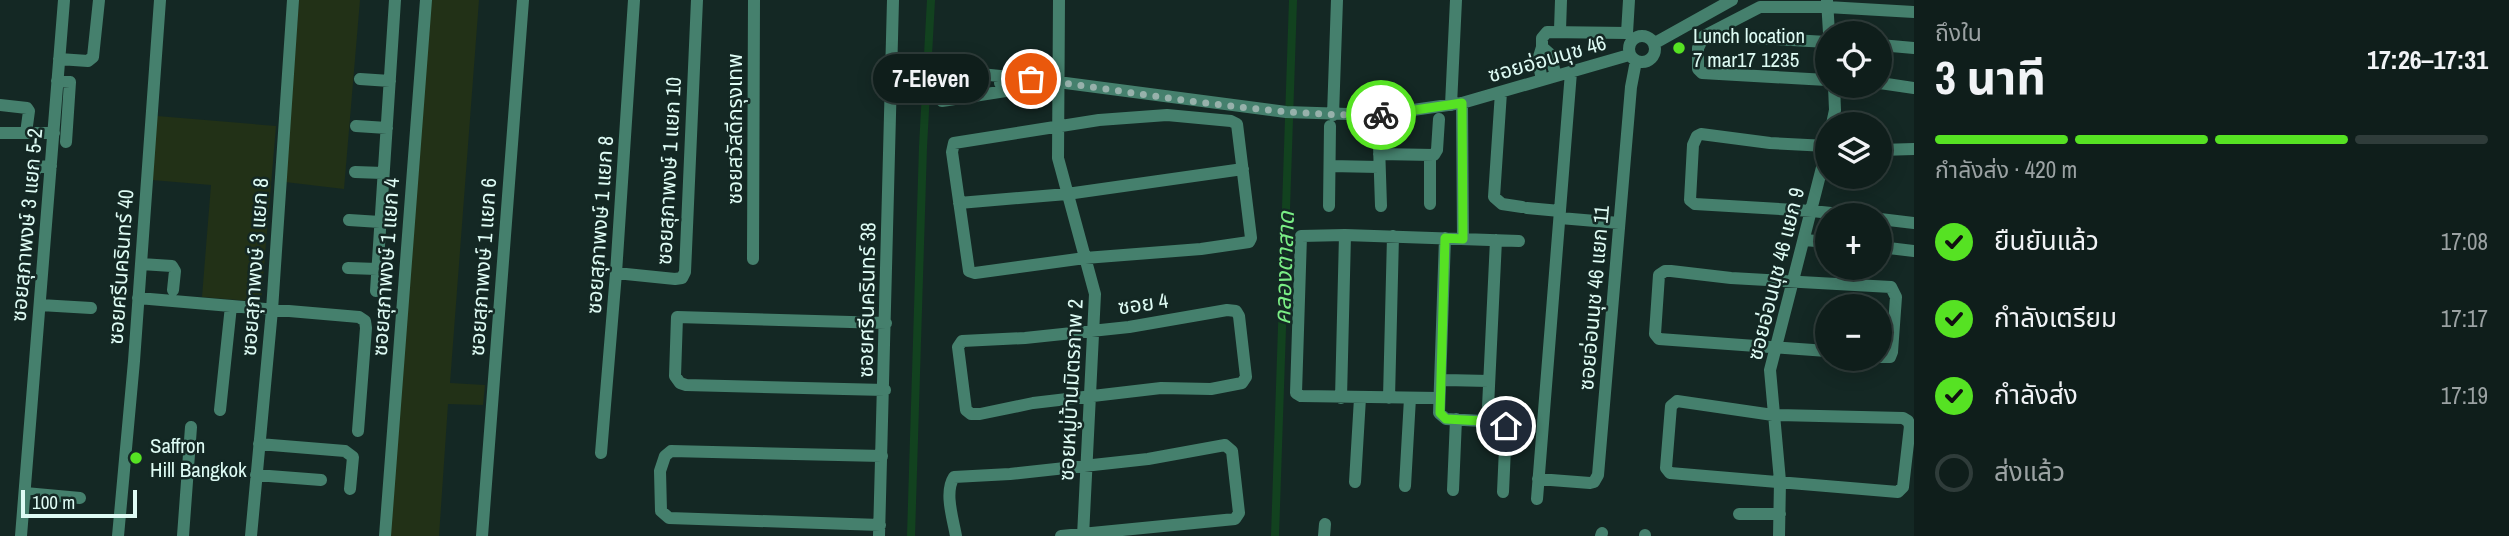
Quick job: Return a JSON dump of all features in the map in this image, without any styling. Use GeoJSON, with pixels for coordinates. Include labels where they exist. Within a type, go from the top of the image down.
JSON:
{"type":"FeatureCollection","features":[{"type":"Feature","properties":{"kind":"street","name":"ซอยสุภาพงษ์ 3 แยก 5-2"},"geometry":{"type":"LineString","coordinates":[[21,536],[54,133],[66,78],[59,59],[64,0]]}},
{"type":"Feature","properties":{"kind":"street"},"geometry":{"type":"LineString","coordinates":[[59,59],[91,60],[99,0]]}},
{"type":"Feature","properties":{"kind":"street","name":"ซอยศรีนครินทร์ 40"},"geometry":{"type":"LineString","coordinates":[[118,536],[160,0]]}},
{"type":"Feature","properties":{"kind":"street","name":"ซอยสุภาพงษ์ 3 แยก 8"},"geometry":{"type":"LineString","coordinates":[[251,536],[272,310],[293,0]]}},
{"type":"Feature","properties":{"kind":"street"},"geometry":{"type":"LineString","coordinates":[[376,291],[395,0]]}},
{"type":"Feature","properties":{"kind":"street","name":"ซอยสุภาพงษ์ 1 แยก 4"},"geometry":{"type":"LineString","coordinates":[[385,536],[426,0]]}},
{"type":"Feature","properties":{"kind":"street","name":"ซอยสุภาพงษ์ 1 แยก 6"},"geometry":{"type":"LineString","coordinates":[[482,536],[523,0]]}},
{"type":"Feature","properties":{"kind":"street","name":"ซอยสุภาพงษ์ 1 แยก 8"},"geometry":{"type":"LineString","coordinates":[[601,453],[634,0]]}},
{"type":"Feature","properties":{"kind":"street","name":"ซอยสุภาพงษ์ 1 แยก 10"},"geometry":{"type":"LineString","coordinates":[[616,273],[675,279],[682,278],[685,272],[697,0]]}},
{"type":"Feature","properties":{"kind":"street","name":"ซอยสวัสดีกรุงเทพ"},"geometry":{"type":"LineString","coordinates":[[753,259],[754,0]]}},
{"type":"Feature","properties":{"kind":"street","name":"ซอยศรีนครินทร์ 38"},"geometry":{"type":"LineString","coordinates":[[880,530],[893,0]]}},
{"type":"Feature","properties":{"kind":"street","name":"ซอยหมู่บ้านมิตรภาพ 2"},"geometry":{"type":"LineString","coordinates":[[1059,0],[1058,158],[1094,285],[1095,330],[1083,535]]}},
{"type":"Feature","properties":{"kind":"street"},"geometry":{"type":"LineString","coordinates":[[1329,206],[1337,0]]}},
{"type":"Feature","properties":{"kind":"street"},"geometry":{"type":"LineString","coordinates":[[1456,0],[1463,239]]}},
{"type":"Feature","properties":{"kind":"street"},"geometry":{"type":"LineString","coordinates":[[1560,30],[1561,0]]}},
{"type":"Feature","properties":{"kind":"street"},"geometry":{"type":"LineString","coordinates":[[1542,80],[1538,60],[1544,33],[1560,30],[1627,33],[1629,0]]}},
{"type":"Feature","properties":{"kind":"street"},"geometry":{"type":"LineString","coordinates":[[1655,43],[1732,0]]}},
{"type":"Feature","properties":{"kind":"street"},"geometry":{"type":"LineString","coordinates":[[1815,79],[1702,73],[1698,69],[1698,48],[1703,36],[1710,31],[1760,7],[1827,3],[1914,12]]}},
{"type":"Feature","properties":{"kind":"street"},"geometry":{"type":"LineString","coordinates":[[1827,3],[1828,21]]}},
{"type":"Feature","properties":{"kind":"street"},"geometry":{"type":"LineString","coordinates":[[1646,38],[1655,43],[1649,59],[1633,58],[1629,47],[1635,39],[1646,38]]}},
{"type":"Feature","properties":{"kind":"street"},"geometry":{"type":"LineString","coordinates":[[1757,38],[1815,41]]}},
{"type":"Feature","properties":{"kind":"street"},"geometry":{"type":"LineString","coordinates":[[1542,47],[1550,54],[1556,76]]}},
{"type":"Feature","properties":{"kind":"street"},"geometry":{"type":"LineString","coordinates":[[1892,47],[1914,48]]}},
{"type":"Feature","properties":{"kind":"street","name":"ซอยอ่อนนุช 46"},"geometry":{"type":"LineString","coordinates":[[892,65],[1058,82],[1306,114],[1331,120],[1457,104],[1571,72],[1633,58]]}},
{"type":"Feature","properties":{"kind":"street","name":"ซอยอ่อนนุช 46 แยก 11"},"geometry":{"type":"LineString","coordinates":[[1538,479],[1590,483],[1597,479],[1633,58]]}},
{"type":"Feature","properties":{"kind":"street"},"geometry":{"type":"LineString","coordinates":[[937,71],[1012,84],[1012,90],[942,101],[937,71]]}},
{"type":"Feature","properties":{"kind":"street"},"geometry":{"type":"LineString","coordinates":[[1536,499],[1571,72]]}},
{"type":"Feature","properties":{"kind":"street"},"geometry":{"type":"LineString","coordinates":[[66,78],[66,142]]}},
{"type":"Feature","properties":{"kind":"street"},"geometry":{"type":"LineString","coordinates":[[360,79],[390,81]]}},
{"type":"Feature","properties":{"kind":"street"},"geometry":{"type":"LineString","coordinates":[[1892,85],[1914,88]]}},
{"type":"Feature","properties":{"kind":"street"},"geometry":{"type":"LineString","coordinates":[[1501,92],[1494,198],[1502,204],[1619,223]]}},
{"type":"Feature","properties":{"kind":"street"},"geometry":{"type":"LineString","coordinates":[[0,105],[27,108],[29,111],[26,133]]}},
{"type":"Feature","properties":{"kind":"street"},"geometry":{"type":"LineString","coordinates":[[1156,115],[1231,121],[1237,124],[1243,169],[1251,238],[1249,242],[1201,249],[1085,258],[973,273],[968,268],[952,152],[954,143],[1059,126],[1156,115]]}},
{"type":"Feature","properties":{"kind":"street"},"geometry":{"type":"LineString","coordinates":[[1381,206],[1383,115]]}},
{"type":"Feature","properties":{"kind":"street"},"geometry":{"type":"LineString","coordinates":[[1330,166],[1430,156],[1437,150],[1439,119]]}},
{"type":"Feature","properties":{"kind":"street"},"geometry":{"type":"LineString","coordinates":[[356,126],[387,128]]}},
{"type":"Feature","properties":{"kind":"street"},"geometry":{"type":"LineString","coordinates":[[0,133],[54,133]]}},
{"type":"Feature","properties":{"kind":"street"},"geometry":{"type":"LineString","coordinates":[[1815,146],[1711,134],[1697,136],[1693,145],[1689,197],[1692,202],[1815,211]]}},
{"type":"Feature","properties":{"kind":"street"},"geometry":{"type":"LineString","coordinates":[[1892,150],[1914,149]]}},
{"type":"Feature","properties":{"kind":"street"},"geometry":{"type":"LineString","coordinates":[[1430,156],[1430,204]]}},
{"type":"Feature","properties":{"kind":"street"},"geometry":{"type":"LineString","coordinates":[[34,175],[37,167],[51,166]]}},
{"type":"Feature","properties":{"kind":"street"},"geometry":{"type":"LineString","coordinates":[[959,203],[1067,194],[1243,169]]}},
{"type":"Feature","properties":{"kind":"street"},"geometry":{"type":"LineString","coordinates":[[355,172],[383,173]]}},
{"type":"Feature","properties":{"kind":"street","name":"ซอยอ่อนนุช 46 แยก 9"},"geometry":{"type":"LineString","coordinates":[[1779,536],[1780,481],[1770,383],[1775,348],[1817,189]]}},
{"type":"Feature","properties":{"kind":"street"},"geometry":{"type":"LineString","coordinates":[[349,220],[380,222]]}},
{"type":"Feature","properties":{"kind":"street"},"geometry":{"type":"LineString","coordinates":[[1892,220],[1914,223]]}},
{"type":"Feature","properties":{"kind":"street"},"geometry":{"type":"LineString","coordinates":[[1341,398],[1345,235]]}},
{"type":"Feature","properties":{"kind":"street"},"geometry":{"type":"LineString","coordinates":[[1439,398],[1341,398],[1301,396],[1296,393],[1301,236],[1393,236],[1519,241]]}},
{"type":"Feature","properties":{"kind":"street"},"geometry":{"type":"LineString","coordinates":[[1389,398],[1393,236]]}},
{"type":"Feature","properties":{"kind":"street"},"geometry":{"type":"LineString","coordinates":[[1445,238],[1440,416],[1501,422],[1506,426],[1503,492]]}},
{"type":"Feature","properties":{"kind":"street"},"geometry":{"type":"LineString","coordinates":[[1488,407],[1496,240]]}},
{"type":"Feature","properties":{"kind":"street"},"geometry":{"type":"LineString","coordinates":[[1805,240],[1815,241]]}},
{"type":"Feature","properties":{"kind":"street"},"geometry":{"type":"LineString","coordinates":[[1892,248],[1914,251]]}},
{"type":"Feature","properties":{"kind":"street"},"geometry":{"type":"LineString","coordinates":[[141,264],[172,266],[176,271],[173,290]]}},
{"type":"Feature","properties":{"kind":"street"},"geometry":{"type":"LineString","coordinates":[[348,268],[377,269]]}},
{"type":"Feature","properties":{"kind":"street"},"geometry":{"type":"LineString","coordinates":[[1815,350],[1656,338],[1657,279],[1665,271],[1731,278],[1891,287],[1896,297],[1892,352]]}},
{"type":"Feature","properties":{"kind":"street"},"geometry":{"type":"LineString","coordinates":[[138,298],[359,317],[365,321],[366,328],[358,431]]}},
{"type":"Feature","properties":{"kind":"street"},"geometry":{"type":"LineString","coordinates":[[40,305],[91,309]]}},
{"type":"Feature","properties":{"kind":"street"},"geometry":{"type":"LineString","coordinates":[[220,411],[232,306]]}},
{"type":"Feature","properties":{"kind":"street","name":"ซอย 4"},"geometry":{"type":"LineString","coordinates":[[1227,310],[1236,311],[1239,316],[1246,377],[1242,383],[1211,389],[1161,388],[1032,403],[986,413],[968,413],[959,343],[965,340],[1016,339],[1095,330],[1227,310]]}},
{"type":"Feature","properties":{"kind":"street"},"geometry":{"type":"LineString","coordinates":[[885,390],[680,383],[675,376],[677,317],[886,323]]}},
{"type":"Feature","properties":{"kind":"street"},"geometry":{"type":"LineString","coordinates":[[1444,380],[1489,381]]}},
{"type":"Feature","properties":{"kind":"street"},"geometry":{"type":"LineString","coordinates":[[1356,482],[1360,398]]}},
{"type":"Feature","properties":{"kind":"street"},"geometry":{"type":"LineString","coordinates":[[1405,486],[1410,398]]}},
{"type":"Feature","properties":{"kind":"street"},"geometry":{"type":"LineString","coordinates":[[1674,402],[1773,415],[1903,418],[1910,426],[1903,487],[1898,492],[1670,472],[1666,468],[1671,406],[1674,402]]}},
{"type":"Feature","properties":{"kind":"street"},"geometry":{"type":"LineString","coordinates":[[1453,490],[1456,419]]}},
{"type":"Feature","properties":{"kind":"street"},"geometry":{"type":"LineString","coordinates":[[183,536],[191,427]]}},
{"type":"Feature","properties":{"kind":"street"},"geometry":{"type":"LineString","coordinates":[[259,444],[345,451],[353,457],[350,488]]}},
{"type":"Feature","properties":{"kind":"street"},"geometry":{"type":"LineString","coordinates":[[956,536],[950,496],[950,484],[954,477],[1010,474],[1148,458],[1225,445],[1232,451],[1239,513],[1233,520],[1061,536]]}},
{"type":"Feature","properties":{"kind":"street"},"geometry":{"type":"LineString","coordinates":[[880,530],[669,517],[661,511],[661,485],[662,460],[667,452],[671,451],[882,456]]}},
{"type":"Feature","properties":{"kind":"street"},"geometry":{"type":"LineString","coordinates":[[256,475],[321,480]]}},
{"type":"Feature","properties":{"kind":"street"},"geometry":{"type":"LineString","coordinates":[[25,493],[80,498]]}},
{"type":"Feature","properties":{"kind":"street"},"geometry":{"type":"LineString","coordinates":[[1739,514],[1780,514]]}},
{"type":"Feature","properties":{"kind":"green space"},"geometry":{"type":"Polygon","coordinates":[[[299,0],[360,0],[344,189],[285,182],[299,0]]]}},
{"type":"Feature","properties":{"kind":"green space"},"geometry":{"type":"Polygon","coordinates":[[[429,0],[479,0],[450,383],[485,385],[483,405],[448,404],[439,536],[388,536],[429,0]]]}},
{"type":"Feature","properties":{"kind":"green space"},"geometry":{"type":"Polygon","coordinates":[[[157,116],[276,126],[261,302],[202,297],[211,185],[152,180],[157,116]]]}},
{"type":"Feature","properties":{"kind":"waterway"},"geometry":{"type":"LineString","coordinates":[[911,536],[923,147],[931,0]]}},
{"type":"Feature","properties":{"kind":"waterway","name":"คลองตาสาด"},"geometry":{"type":"LineString","coordinates":[[1275,536],[1293,0]]}},
{"type":"Feature","properties":{"kind":"way so far"},"geometry":{"type":"LineString","coordinates":[[1031,79],[1286,112],[1381,115]]}},
{"type":"Feature","properties":{"kind":"place","name":"Lunch location 7 mar17 1235"},"geometry":{"type":"Point","coordinates":[1679,48]}},
{"type":"Feature","properties":{"kind":"place","name":"7-Eleven"},"geometry":{"type":"Point","coordinates":[1031,79]}},
{"type":"Feature","properties":{"kind":"place","name":"Saffron Hill Bangkok"},"geometry":{"type":"Point","coordinates":[136,458]}},
{"type":"Feature","properties":{"kind":"route"},"geometry":{"type":"LineString","coordinates":[[1381,115],[1462,103],[1463,239],[1445,238],[1440,416],[1446,419],[1501,422],[1506,426]]}}]}
